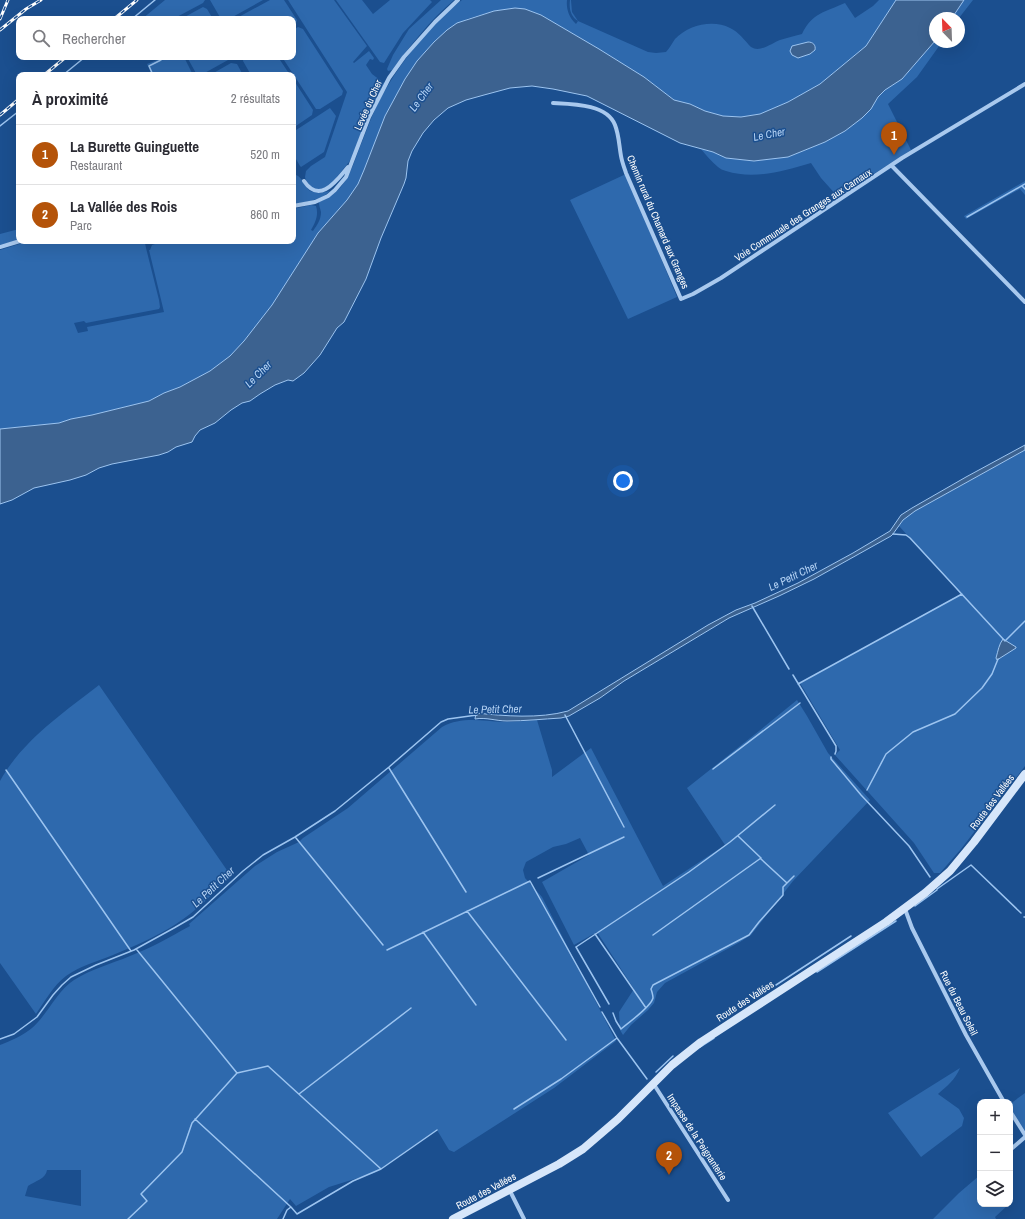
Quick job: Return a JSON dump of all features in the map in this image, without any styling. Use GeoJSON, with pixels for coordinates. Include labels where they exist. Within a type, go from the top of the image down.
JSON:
{"type":"FeatureCollection","features":[{"type":"Feature","properties":{"kind":"main road","name":"Route des Vallées"},"geometry":{"type":"LineString","coordinates":[[454,1219],[559,1164],[589,1145],[682,1055],[905,909],[950,871],[974,842],[1025,774]]}},
{"type":"Feature","properties":{"kind":"street","name":"Levée du Cher"},"geometry":{"type":"LineString","coordinates":[[296,205],[315,202],[328,196],[346,177],[369,117],[389,78],[404,57],[434,22],[458,0]]}},
{"type":"Feature","properties":{"kind":"street","name":"Voie Communale des Granges aux Carnaux"},"geometry":{"type":"LineString","coordinates":[[681,298],[693,294],[721,278],[892,166],[1025,84]]}},
{"type":"Feature","properties":{"kind":"street","name":"Chemin rural du Chamard aux Granges"},"geometry":{"type":"LineString","coordinates":[[553,103],[578,104],[597,109],[605,113],[614,122],[626,173],[681,298]]}},
{"type":"Feature","properties":{"kind":"street"},"geometry":{"type":"LineString","coordinates":[[304,181],[309,188],[314,191],[323,190],[331,186],[351,163]]}},
{"type":"Feature","properties":{"kind":"street"},"geometry":{"type":"LineString","coordinates":[[892,166],[1025,302]]}},
{"type":"Feature","properties":{"kind":"street"},"geometry":{"type":"LineString","coordinates":[[331,186],[335,190]]}},
{"type":"Feature","properties":{"kind":"street"},"geometry":{"type":"LineString","coordinates":[[0,247],[16,242]]}},
{"type":"Feature","properties":{"kind":"street","name":"Rue du Beau Soleil"},"geometry":{"type":"LineString","coordinates":[[905,909],[912,928],[966,1035],[1002,1099]]}},
{"type":"Feature","properties":{"kind":"street","name":"Impasse de la Peignanterie"},"geometry":{"type":"LineString","coordinates":[[653,1083],[728,1200]]}},
{"type":"Feature","properties":{"kind":"street"},"geometry":{"type":"LineString","coordinates":[[1013,1116],[1025,1136],[1013,1147]]}},
{"type":"Feature","properties":{"kind":"street"},"geometry":{"type":"LineString","coordinates":[[509,1189],[524,1219]]}},
{"type":"Feature","properties":{"kind":"shaded area"},"geometry":{"type":"Polygon","coordinates":[[[165,0],[205,0],[203,3],[179,16],[146,16],[165,0]]]}},
{"type":"Feature","properties":{"kind":"shaded area"},"geometry":{"type":"Polygon","coordinates":[[[210,0],[263,0],[234,16],[219,16],[210,0]]]}},
{"type":"Feature","properties":{"kind":"shaded area"},"geometry":{"type":"Polygon","coordinates":[[[270,0],[284,0],[294,16],[241,16],[270,0]]]}},
{"type":"Feature","properties":{"kind":"shaded area"},"geometry":{"type":"Polygon","coordinates":[[[288,0],[334,0],[367,46],[353,62],[354,63],[369,51],[374,58],[373,60],[370,59],[366,65],[372,74],[384,83],[349,162],[332,183],[327,187],[320,189],[313,189],[306,181],[306,171],[325,157],[347,92],[288,0]]]}},
{"type":"Feature","properties":{"kind":"shaded area"},"geometry":{"type":"Polygon","coordinates":[[[336,0],[362,0],[373,14],[390,0],[430,0],[432,2],[403,33],[384,63],[380,62],[336,0]]]}},
{"type":"Feature","properties":{"kind":"shaded area"},"geometry":{"type":"Polygon","coordinates":[[[441,0],[454,0],[429,24],[392,70],[388,71],[387,69],[393,55],[409,29],[441,0]]]}},
{"type":"Feature","properties":{"kind":"shaded area"},"geometry":{"type":"Polygon","coordinates":[[[462,0],[567,0],[568,13],[576,24],[578,21],[648,52],[656,53],[666,52],[675,39],[687,30],[709,24],[723,25],[730,28],[739,34],[751,47],[758,49],[780,40],[802,34],[815,17],[825,11],[845,3],[855,18],[879,0],[896,0],[866,46],[820,84],[788,102],[760,114],[741,117],[723,116],[674,100],[644,77],[599,49],[541,15],[525,9],[494,11],[467,19],[434,42],[417,61],[405,79],[385,116],[358,184],[347,200],[318,233],[272,305],[244,341],[230,356],[210,371],[149,401],[71,419],[60,423],[0,429],[0,250],[19,244],[145,244],[159,300],[159,309],[86,323],[84,321],[74,323],[78,333],[88,331],[87,327],[164,312],[149,250],[152,245],[296,244],[296,208],[311,205],[316,206],[316,219],[311,230],[313,231],[320,218],[321,212],[319,202],[341,187],[349,174],[376,107],[394,75],[420,40],[462,0]]]}},
{"type":"Feature","properties":{"kind":"shaded area"},"geometry":{"type":"Polygon","coordinates":[[[570,0],[572,12],[578,21],[573,17],[571,12],[570,0]]]}},
{"type":"Feature","properties":{"kind":"shaded area"},"geometry":{"type":"Polygon","coordinates":[[[964,0],[973,0],[964,12],[956,12],[964,0]]]}},
{"type":"Feature","properties":{"kind":"shaded area"},"geometry":{"type":"Polygon","coordinates":[[[203,7],[207,9],[211,16],[186,16],[203,7]]]}},
{"type":"Feature","properties":{"kind":"shaded area"},"geometry":{"type":"Polygon","coordinates":[[[298,27],[303,29],[343,91],[342,95],[320,109],[316,109],[296,78],[296,72],[292,72],[284,60],[296,60],[296,28],[298,27]]]}},
{"type":"Feature","properties":{"kind":"shaded area"},"geometry":{"type":"Polygon","coordinates":[[[929,48],[938,48],[917,77],[888,104],[911,150],[838,197],[821,178],[811,163],[790,169],[758,175],[737,174],[720,168],[711,161],[701,149],[713,152],[726,158],[754,161],[788,157],[825,142],[845,131],[871,109],[878,97],[885,90],[902,79],[929,48]]]}},
{"type":"Feature","properties":{"kind":"shaded area"},"geometry":{"type":"Polygon","coordinates":[[[157,60],[186,60],[192,72],[151,72],[147,64],[157,60]]]}},
{"type":"Feature","properties":{"kind":"shaded area"},"geometry":{"type":"Polygon","coordinates":[[[189,60],[228,60],[206,72],[195,72],[189,60]]]}},
{"type":"Feature","properties":{"kind":"shaded area"},"geometry":{"type":"Polygon","coordinates":[[[280,60],[288,72],[249,72],[243,61],[280,60]]]}},
{"type":"Feature","properties":{"kind":"shaded area"},"geometry":{"type":"Polygon","coordinates":[[[231,63],[237,64],[241,72],[215,72],[231,63]]]}},
{"type":"Feature","properties":{"kind":"shaded area"},"geometry":{"type":"Polygon","coordinates":[[[296,84],[313,110],[312,115],[296,126],[296,84]]]}},
{"type":"Feature","properties":{"kind":"shaded area"},"geometry":{"type":"Polygon","coordinates":[[[330,108],[336,116],[324,152],[301,167],[296,159],[296,130],[330,108]]]}},
{"type":"Feature","properties":{"kind":"shaded area"},"geometry":{"type":"Polygon","coordinates":[[[626,174],[677,297],[628,319],[570,200],[626,174]]]}},
{"type":"Feature","properties":{"kind":"shaded area"},"geometry":{"type":"Polygon","coordinates":[[[296,175],[310,191],[320,193],[330,191],[323,197],[296,203],[296,175]]]}},
{"type":"Feature","properties":{"kind":"shaded area"},"geometry":{"type":"Polygon","coordinates":[[[1025,181],[1025,195],[1020,189],[966,219],[964,216],[1025,181]]]}},
{"type":"Feature","properties":{"kind":"shaded area"},"geometry":{"type":"Polygon","coordinates":[[[16,230],[16,241],[0,245],[0,234],[16,230]]]}},
{"type":"Feature","properties":{"kind":"shaded area"},"geometry":{"type":"Polygon","coordinates":[[[1025,450],[1025,766],[961,849],[940,873],[934,873],[914,843],[835,755],[840,750],[800,683],[961,594],[899,526],[906,516],[1025,450]]]}},
{"type":"Feature","properties":{"kind":"shaded area"},"geometry":{"type":"Polygon","coordinates":[[[99,685],[231,876],[184,919],[154,937],[71,972],[53,989],[36,1014],[0,963],[0,781],[20,753],[44,728],[99,685]]]}},
{"type":"Feature","properties":{"kind":"shaded area"},"geometry":{"type":"Polygon","coordinates":[[[797,700],[828,753],[870,800],[793,881],[751,935],[665,983],[657,992],[654,1003],[631,1025],[623,1035],[620,1030],[619,1012],[634,989],[597,932],[574,945],[542,882],[589,855],[580,838],[566,844],[553,847],[526,862],[523,870],[525,878],[542,897],[616,1041],[554,1088],[454,1152],[449,1150],[437,1130],[374,1173],[329,1187],[296,1206],[290,1199],[277,1219],[0,1219],[0,1045],[29,1031],[43,1016],[62,991],[74,980],[145,949],[190,926],[189,924],[255,866],[277,852],[299,842],[348,808],[442,727],[457,721],[465,720],[516,722],[537,720],[552,770],[552,777],[591,748],[663,886],[725,845],[687,788],[797,700]],[[47,1170],[45,1176],[28,1186],[25,1196],[81,1206],[81,1170],[47,1170]]]}},
{"type":"Feature","properties":{"kind":"shaded area"},"geometry":{"type":"Polygon","coordinates":[[[960,1068],[948,1085],[938,1094],[959,1109],[964,1118],[962,1126],[921,1157],[888,1113],[960,1068]]]}},
{"type":"Feature","properties":{"kind":"shaded area"},"geometry":{"type":"Polygon","coordinates":[[[1025,1093],[1025,1135],[1013,1116],[1013,1102],[1025,1093]]]}},
{"type":"Feature","properties":{"kind":"shaded area"},"geometry":{"type":"Polygon","coordinates":[[[977,1178],[977,1207],[1006,1207],[995,1217],[996,1219],[933,1219],[977,1178]]]}},
{"type":"Feature","properties":{"kind":"water","name":"Le Cher"},"geometry":{"type":"Polygon","coordinates":[[[896,0],[964,0],[956,12],[929,12],[929,48],[902,79],[885,90],[878,97],[871,109],[862,118],[845,131],[825,142],[788,157],[754,161],[726,158],[713,152],[680,143],[587,96],[553,89],[532,86],[510,88],[466,100],[448,108],[434,120],[423,133],[412,151],[408,161],[404,184],[381,238],[366,279],[344,322],[337,328],[320,355],[304,373],[293,381],[288,380],[275,385],[250,401],[242,403],[215,423],[200,430],[192,442],[176,447],[159,455],[112,464],[70,480],[34,488],[12,500],[0,504],[0,429],[59,423],[149,401],[210,371],[230,356],[244,341],[272,305],[318,233],[347,200],[358,184],[385,116],[405,79],[417,61],[434,42],[457,23],[494,11],[515,8],[525,9],[541,15],[599,49],[644,77],[674,100],[723,116],[741,117],[760,114],[788,102],[820,84],[866,46],[896,0]]]}},
{"type":"Feature","properties":{"kind":"water"},"geometry":{"type":"Polygon","coordinates":[[[808,42],[814,44],[815,50],[810,54],[798,58],[792,55],[790,51],[792,46],[808,42]]]}},
{"type":"Feature","properties":{"kind":"water"},"geometry":{"type":"Polygon","coordinates":[[[1025,445],[1025,450],[915,511],[903,520],[891,536],[814,579],[729,618],[569,716],[561,718],[514,721],[483,718],[475,719],[476,713],[510,716],[534,716],[557,714],[568,711],[708,625],[736,610],[798,583],[853,553],[890,531],[901,515],[912,508],[1025,445]]]}},
{"type":"Feature","properties":{"kind":"water"},"geometry":{"type":"Polygon","coordinates":[[[1003,639],[1016,648],[997,660],[996,658],[1000,643],[1003,639]]]}},
{"type":"Feature","properties":{"kind":"waterway"},"geometry":{"type":"LineString","coordinates":[[136,16],[155,0]]}},
{"type":"Feature","properties":{"kind":"waterway"},"geometry":{"type":"LineString","coordinates":[[67,72],[81,60]]}},
{"type":"Feature","properties":{"kind":"waterway"},"geometry":{"type":"LineString","coordinates":[[152,72],[149,66],[161,60]]}},
{"type":"Feature","properties":{"kind":"waterway"},"geometry":{"type":"LineString","coordinates":[[0,126],[16,113]]}},
{"type":"Feature","properties":{"kind":"waterway"},"geometry":{"type":"LineString","coordinates":[[967,217],[1025,184]]}},
{"type":"Feature","properties":{"kind":"waterway"},"geometry":{"type":"LineString","coordinates":[[1022,186],[1025,189]]}},
{"type":"Feature","properties":{"kind":"waterway"},"geometry":{"type":"LineString","coordinates":[[893,534],[906,535],[910,538],[1005,641]]}},
{"type":"Feature","properties":{"kind":"waterway"},"geometry":{"type":"LineString","coordinates":[[798,684],[962,594]]}},
{"type":"Feature","properties":{"kind":"waterway"},"geometry":{"type":"LineString","coordinates":[[752,606],[789,669]]}},
{"type":"Feature","properties":{"kind":"waterway"},"geometry":{"type":"LineString","coordinates":[[1005,641],[1025,621]]}},
{"type":"Feature","properties":{"kind":"waterway"},"geometry":{"type":"LineString","coordinates":[[867,790],[886,754],[913,732],[955,714],[982,688],[992,674],[998,659]]}},
{"type":"Feature","properties":{"kind":"waterway"},"geometry":{"type":"LineString","coordinates":[[793,675],[836,746],[835,754]]}},
{"type":"Feature","properties":{"kind":"waterway"},"geometry":{"type":"LineString","coordinates":[[713,769],[800,703]]}},
{"type":"Feature","properties":{"kind":"waterway","name":"Le Petit Cher"},"geometry":{"type":"LineString","coordinates":[[0,1039],[14,1034],[37,1017],[53,995],[71,977],[134,950],[193,917],[243,871],[263,855],[295,837],[335,811],[441,722],[448,719],[477,715]]}},
{"type":"Feature","properties":{"kind":"waterway"},"geometry":{"type":"LineString","coordinates":[[565,715],[624,827]]}},
{"type":"Feature","properties":{"kind":"waterway"},"geometry":{"type":"LineString","coordinates":[[831,757],[831,759],[861,795],[909,846],[930,877]]}},
{"type":"Feature","properties":{"kind":"waterway"},"geometry":{"type":"LineString","coordinates":[[389,768],[466,892]]}},
{"type":"Feature","properties":{"kind":"waterway"},"geometry":{"type":"LineString","coordinates":[[6,770],[131,951]]}},
{"type":"Feature","properties":{"kind":"waterway"},"geometry":{"type":"LineString","coordinates":[[576,947],[689,872],[730,842],[775,805]]}},
{"type":"Feature","properties":{"kind":"waterway"},"geometry":{"type":"LineString","coordinates":[[653,935],[761,858],[738,836]]}},
{"type":"Feature","properties":{"kind":"waterway"},"geometry":{"type":"LineString","coordinates":[[538,878],[624,837]]}},
{"type":"Feature","properties":{"kind":"waterway"},"geometry":{"type":"LineString","coordinates":[[296,838],[383,945]]}},
{"type":"Feature","properties":{"kind":"waterway"},"geometry":{"type":"LineString","coordinates":[[761,859],[787,883]]}},
{"type":"Feature","properties":{"kind":"waterway"},"geometry":{"type":"LineString","coordinates":[[937,889],[971,865],[1021,913]]}},
{"type":"Feature","properties":{"kind":"waterway"},"geometry":{"type":"LineString","coordinates":[[613,1013],[621,1029],[644,1010],[651,1002],[653,998],[651,989],[653,985],[749,935],[783,895],[783,887],[794,876]]}},
{"type":"Feature","properties":{"kind":"waterway"},"geometry":{"type":"LineString","coordinates":[[387,950],[530,881],[600,1007]]}},
{"type":"Feature","properties":{"kind":"waterway"},"geometry":{"type":"LineString","coordinates":[[915,906],[937,890]]}},
{"type":"Feature","properties":{"kind":"waterway"},"geometry":{"type":"LineString","coordinates":[[467,911],[566,1040]]}},
{"type":"Feature","properties":{"kind":"waterway"},"geometry":{"type":"LineString","coordinates":[[817,972],[896,921]]}},
{"type":"Feature","properties":{"kind":"waterway"},"geometry":{"type":"LineString","coordinates":[[423,932],[476,1005]]}},
{"type":"Feature","properties":{"kind":"waterway"},"geometry":{"type":"LineString","coordinates":[[595,934],[646,1008]]}},
{"type":"Feature","properties":{"kind":"waterway"},"geometry":{"type":"LineString","coordinates":[[776,985],[851,936]]}},
{"type":"Feature","properties":{"kind":"waterway"},"geometry":{"type":"LineString","coordinates":[[576,947],[609,1004]]}},
{"type":"Feature","properties":{"kind":"waterway"},"geometry":{"type":"LineString","coordinates":[[137,950],[237,1073],[268,1066],[381,1169]]}},
{"type":"Feature","properties":{"kind":"waterway"},"geometry":{"type":"LineString","coordinates":[[299,1094],[411,1008]]}},
{"type":"Feature","properties":{"kind":"waterway"},"geometry":{"type":"LineString","coordinates":[[602,1012],[617,1038],[647,1079]]}},
{"type":"Feature","properties":{"kind":"waterway"},"geometry":{"type":"LineString","coordinates":[[514,1109],[561,1079],[617,1038]]}},
{"type":"Feature","properties":{"kind":"waterway"},"geometry":{"type":"LineString","coordinates":[[700,1047],[714,1038]]}},
{"type":"Feature","properties":{"kind":"waterway"},"geometry":{"type":"LineString","coordinates":[[656,1072],[673,1056]]}},
{"type":"Feature","properties":{"kind":"waterway"},"geometry":{"type":"LineString","coordinates":[[128,1219],[147,1201],[141,1194],[182,1152],[192,1123],[237,1073]]}},
{"type":"Feature","properties":{"kind":"waterway"},"geometry":{"type":"LineString","coordinates":[[195,1119],[291,1207]]}},
{"type":"Feature","properties":{"kind":"waterway"},"geometry":{"type":"LineString","coordinates":[[283,1219],[287,1210],[291,1207],[297,1214],[353,1181],[381,1169],[437,1130]]}},
{"type":"Feature","properties":{"kind":"railway"},"geometry":{"type":"LineString","coordinates":[[0,19],[8,0]]}},
{"type":"Feature","properties":{"kind":"railway"},"geometry":{"type":"LineString","coordinates":[[17,16],[41,0]]}},
{"type":"Feature","properties":{"kind":"railway"},"geometry":{"type":"LineString","coordinates":[[118,16],[137,0]]}},
{"type":"Feature","properties":{"kind":"railway"},"geometry":{"type":"LineString","coordinates":[[0,30],[16,17]]}},
{"type":"Feature","properties":{"kind":"railway"},"geometry":{"type":"LineString","coordinates":[[48,72],[62,60]]}},
{"type":"Feature","properties":{"kind":"railway"},"geometry":{"type":"LineString","coordinates":[[0,115],[16,102]]}},
{"type":"Feature","properties":{"kind":"place","name":"La Burette Guinguette"},"geometry":{"type":"Point","coordinates":[894,155]}},
{"type":"Feature","properties":{"kind":"place","name":"La Vallée des Rois"},"geometry":{"type":"Point","coordinates":[669,1175]}}]}
